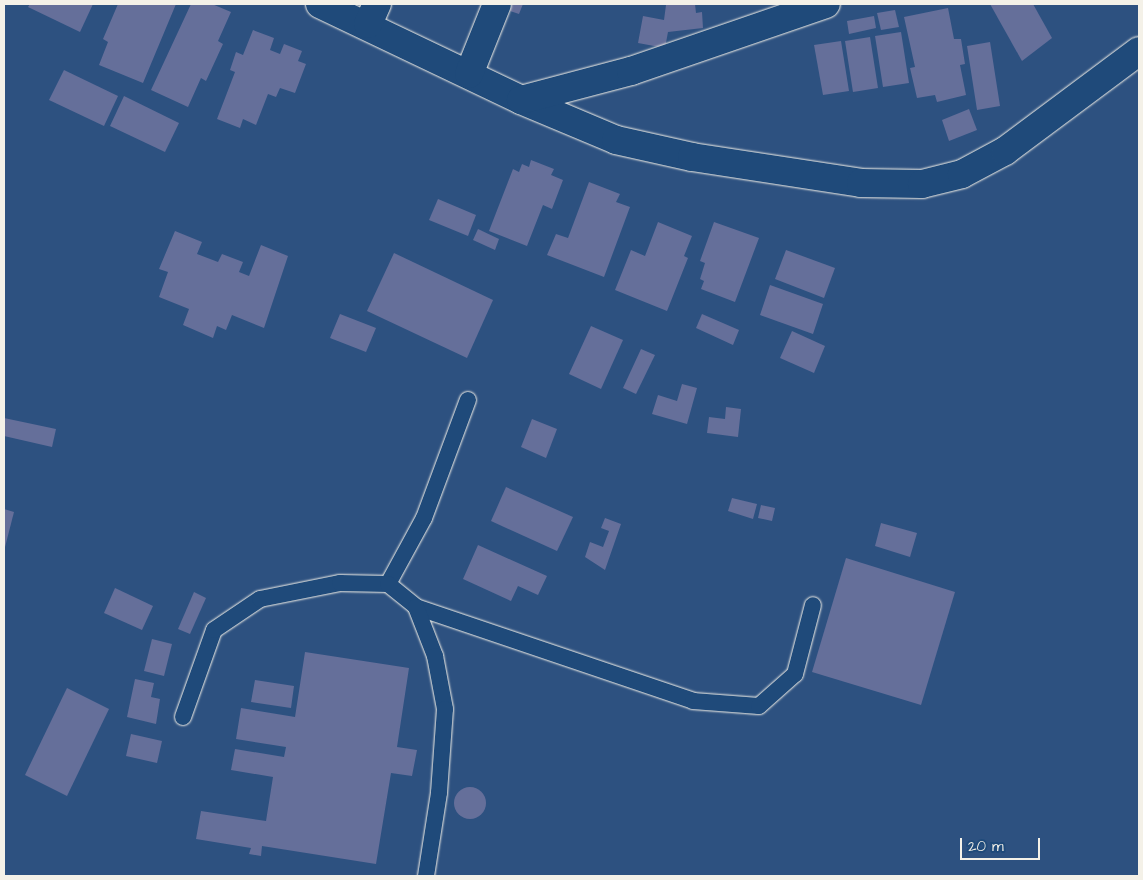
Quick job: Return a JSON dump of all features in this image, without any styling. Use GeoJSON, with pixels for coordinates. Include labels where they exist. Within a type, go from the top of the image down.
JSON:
{"type":"FeatureCollection","features":[{"type":"Feature","properties":{"kind":"street"},"geometry":{"type":"LineString","coordinates":[[320,4],[372,14],[469,74],[521,100],[616,140],[692,157],[861,183],[922,184],[962,174],[1005,151],[1139,51]]}},
{"type":"Feature","properties":{"kind":"street"},"geometry":{"type":"LineString","coordinates":[[469,74],[497,4]]}},
{"type":"Feature","properties":{"kind":"street"},"geometry":{"type":"LineString","coordinates":[[521,100],[631,71],[826,4]]}},
{"type":"Feature","properties":{"kind":"lane"},"geometry":{"type":"LineString","coordinates":[[388,584],[424,518],[468,400]]}},
{"type":"Feature","properties":{"kind":"lane"},"geometry":{"type":"LineString","coordinates":[[183,717],[214,630],[260,598],[340,583],[388,584],[416,607],[693,701],[760,706],[794,674],[813,605]]}},
{"type":"Feature","properties":{"kind":"lane"},"geometry":{"type":"LineString","coordinates":[[416,607],[435,656],[445,709],[439,793],[426,876]]}},
{"type":"Feature","properties":{"kind":"building"},"geometry":{"type":"Polygon","coordinates":[[[30,4],[93,4],[80,32],[28,7],[30,4]]]}},
{"type":"Feature","properties":{"kind":"building"},"geometry":{"type":"Polygon","coordinates":[[[118,4],[176,4],[143,83],[99,65],[108,42],[103,39],[118,4]]]}},
{"type":"Feature","properties":{"kind":"building"},"geometry":{"type":"Polygon","coordinates":[[[191,4],[212,4],[231,12],[218,41],[223,44],[206,81],[201,78],[188,107],[151,90],[191,4]]]}},
{"type":"Feature","properties":{"kind":"building"},"geometry":{"type":"Polygon","coordinates":[[[512,4],[523,4],[519,14],[510,11],[512,4]]]}},
{"type":"Feature","properties":{"kind":"building"},"geometry":{"type":"Polygon","coordinates":[[[695,4],[696,13],[702,12],[703,28],[668,32],[665,48],[638,43],[643,16],[664,20],[666,5],[695,4]]]}},
{"type":"Feature","properties":{"kind":"building"},"geometry":{"type":"Polygon","coordinates":[[[990,4],[1033,4],[1052,38],[1022,61],[990,4]]]}},
{"type":"Feature","properties":{"kind":"building"},"geometry":{"type":"Polygon","coordinates":[[[948,8],[954,39],[961,39],[965,64],[960,65],[966,95],[937,102],[935,95],[917,98],[910,68],[915,67],[904,17],[948,8]]]}},
{"type":"Feature","properties":{"kind":"building"},"geometry":{"type":"Polygon","coordinates":[[[895,10],[899,27],[881,30],[877,13],[895,10]]]}},
{"type":"Feature","properties":{"kind":"building"},"geometry":{"type":"Polygon","coordinates":[[[874,16],[876,28],[849,34],[847,21],[874,16]]]}},
{"type":"Feature","properties":{"kind":"building"},"geometry":{"type":"Polygon","coordinates":[[[253,30],[274,38],[270,50],[280,54],[284,44],[302,51],[298,61],[306,64],[295,93],[280,88],[276,97],[268,94],[256,125],[243,119],[240,128],[217,119],[235,72],[230,70],[236,52],[243,55],[253,30]]]}},
{"type":"Feature","properties":{"kind":"building"},"geometry":{"type":"Polygon","coordinates":[[[901,32],[909,83],[883,87],[875,36],[901,32]]]}},
{"type":"Feature","properties":{"kind":"building"},"geometry":{"type":"Polygon","coordinates":[[[870,37],[878,88],[853,92],[845,41],[870,37]]]}},
{"type":"Feature","properties":{"kind":"building"},"geometry":{"type":"Polygon","coordinates":[[[841,41],[849,91],[823,95],[814,45],[841,41]]]}},
{"type":"Feature","properties":{"kind":"building"},"geometry":{"type":"Polygon","coordinates":[[[990,42],[1000,106],[977,110],[967,46],[990,42]]]}},
{"type":"Feature","properties":{"kind":"building"},"geometry":{"type":"Polygon","coordinates":[[[64,70],[118,96],[104,126],[49,100],[64,70]]]}},
{"type":"Feature","properties":{"kind":"building"},"geometry":{"type":"Polygon","coordinates":[[[124,96],[179,123],[165,152],[110,126],[124,96]]]}},
{"type":"Feature","properties":{"kind":"building"},"geometry":{"type":"Polygon","coordinates":[[[969,109],[977,130],[949,141],[942,120],[969,109]]]}},
{"type":"Feature","properties":{"kind":"building"},"geometry":{"type":"Polygon","coordinates":[[[531,160],[554,169],[551,175],[563,180],[552,209],[543,205],[527,246],[489,231],[513,169],[519,172],[522,164],[529,167],[531,160]]]}},
{"type":"Feature","properties":{"kind":"building"},"geometry":{"type":"Polygon","coordinates":[[[589,182],[620,194],[616,202],[630,207],[604,277],[547,255],[556,234],[568,238],[589,182]]]}},
{"type":"Feature","properties":{"kind":"building"},"geometry":{"type":"Polygon","coordinates":[[[438,199],[476,215],[468,236],[429,220],[438,199]]]}},
{"type":"Feature","properties":{"kind":"building"},"geometry":{"type":"Polygon","coordinates":[[[658,222],[692,236],[684,256],[688,258],[667,311],[615,290],[631,250],[645,256],[658,222]]]}},
{"type":"Feature","properties":{"kind":"building"},"geometry":{"type":"Polygon","coordinates":[[[714,222],[759,238],[735,302],[701,289],[704,281],[700,279],[705,263],[700,261],[714,222]]]}},
{"type":"Feature","properties":{"kind":"building"},"geometry":{"type":"Polygon","coordinates":[[[478,229],[499,239],[495,250],[473,240],[478,229]]]}},
{"type":"Feature","properties":{"kind":"building"},"geometry":{"type":"Polygon","coordinates":[[[175,231],[202,242],[197,254],[218,262],[222,254],[243,262],[239,272],[249,276],[261,245],[288,256],[264,328],[232,315],[226,330],[217,326],[213,338],[183,325],[189,309],[159,297],[168,272],[159,269],[175,231]]]}},
{"type":"Feature","properties":{"kind":"building"},"geometry":{"type":"Polygon","coordinates":[[[786,250],[835,268],[824,298],[775,279],[786,250]]]}},
{"type":"Feature","properties":{"kind":"building"},"geometry":{"type":"Polygon","coordinates":[[[394,253],[493,300],[467,358],[367,311],[394,253]]]}},
{"type":"Feature","properties":{"kind":"building"},"geometry":{"type":"Polygon","coordinates":[[[770,285],[823,304],[813,334],[760,315],[770,285]]]}},
{"type":"Feature","properties":{"kind":"building"},"geometry":{"type":"Polygon","coordinates":[[[340,314],[376,328],[366,352],[330,338],[340,314]]]}},
{"type":"Feature","properties":{"kind":"building"},"geometry":{"type":"Polygon","coordinates":[[[702,314],[739,330],[733,345],[696,328],[702,314]]]}},
{"type":"Feature","properties":{"kind":"building"},"geometry":{"type":"Polygon","coordinates":[[[591,326],[623,340],[601,389],[569,374],[591,326]]]}},
{"type":"Feature","properties":{"kind":"building"},"geometry":{"type":"Polygon","coordinates":[[[792,331],[825,346],[814,373],[780,358],[792,331]]]}},
{"type":"Feature","properties":{"kind":"building"},"geometry":{"type":"Polygon","coordinates":[[[641,349],[655,355],[636,394],[623,388],[641,349]]]}},
{"type":"Feature","properties":{"kind":"building"},"geometry":{"type":"Polygon","coordinates":[[[682,384],[697,388],[687,424],[652,414],[658,395],[677,401],[682,384]]]}},
{"type":"Feature","properties":{"kind":"building"},"geometry":{"type":"Polygon","coordinates":[[[726,407],[741,409],[738,437],[707,433],[709,417],[725,419],[726,407]]]}},
{"type":"Feature","properties":{"kind":"building"},"geometry":{"type":"Polygon","coordinates":[[[4,418],[56,429],[52,447],[4,436],[4,418]]]}},
{"type":"Feature","properties":{"kind":"building"},"geometry":{"type":"Polygon","coordinates":[[[532,419],[557,429],[546,458],[521,447],[532,419]]]}},
{"type":"Feature","properties":{"kind":"building"},"geometry":{"type":"Polygon","coordinates":[[[506,487],[573,517],[557,551],[491,521],[506,487]]]}},
{"type":"Feature","properties":{"kind":"building"},"geometry":{"type":"Polygon","coordinates":[[[732,498],[757,504],[753,519],[728,511],[732,498]]]}},
{"type":"Feature","properties":{"kind":"building"},"geometry":{"type":"Polygon","coordinates":[[[761,505],[775,508],[772,521],[758,518],[761,505]]]}},
{"type":"Feature","properties":{"kind":"building"},"geometry":{"type":"Polygon","coordinates":[[[4,509],[14,512],[4,551],[4,509]]]}},
{"type":"Feature","properties":{"kind":"building"},"geometry":{"type":"Polygon","coordinates":[[[605,518],[621,524],[605,570],[585,557],[590,542],[603,547],[609,531],[601,528],[605,518]]]}},
{"type":"Feature","properties":{"kind":"building"},"geometry":{"type":"Polygon","coordinates":[[[881,523],[917,533],[910,557],[875,546],[881,523]]]}},
{"type":"Feature","properties":{"kind":"building"},"geometry":{"type":"Polygon","coordinates":[[[478,545],[547,576],[538,595],[518,586],[511,601],[463,579],[478,545]]]}},
{"type":"Feature","properties":{"kind":"building"},"geometry":{"type":"Polygon","coordinates":[[[846,558],[955,592],[921,705],[812,672],[846,558]]]}},
{"type":"Feature","properties":{"kind":"building"},"geometry":{"type":"Polygon","coordinates":[[[115,588],[153,606],[142,630],[104,613],[115,588]]]}},
{"type":"Feature","properties":{"kind":"building"},"geometry":{"type":"Polygon","coordinates":[[[194,592],[206,598],[190,634],[178,629],[194,592]]]}},
{"type":"Feature","properties":{"kind":"building"},"geometry":{"type":"Polygon","coordinates":[[[152,639],[172,644],[164,676],[144,671],[152,639]]]}},
{"type":"Feature","properties":{"kind":"building"},"geometry":{"type":"Polygon","coordinates":[[[305,652],[409,668],[397,747],[417,750],[412,776],[391,773],[376,864],[262,846],[261,856],[249,854],[251,848],[196,839],[201,811],[266,821],[273,777],[231,770],[235,749],[284,757],[286,747],[236,739],[241,708],[295,717],[305,652]]]}},
{"type":"Feature","properties":{"kind":"building"},"geometry":{"type":"Polygon","coordinates":[[[135,679],[154,683],[151,697],[160,699],[156,724],[127,717],[135,679]]]}},
{"type":"Feature","properties":{"kind":"building"},"geometry":{"type":"Polygon","coordinates":[[[255,680],[294,686],[291,708],[251,702],[255,680]]]}},
{"type":"Feature","properties":{"kind":"building"},"geometry":{"type":"Polygon","coordinates":[[[67,688],[109,709],[67,796],[25,775],[67,688]]]}},
{"type":"Feature","properties":{"kind":"building"},"geometry":{"type":"Polygon","coordinates":[[[131,734],[162,741],[157,763],[126,756],[131,734]]]}},
{"type":"Feature","properties":{"kind":"building"},"geometry":{"type":"Polygon","coordinates":[[[470,787],[476,788],[481,792],[485,797],[485,809],[481,814],[476,818],[470,819],[464,818],[459,814],[455,809],[454,803],[455,797],[459,792],[464,788],[470,787]]]}}]}
